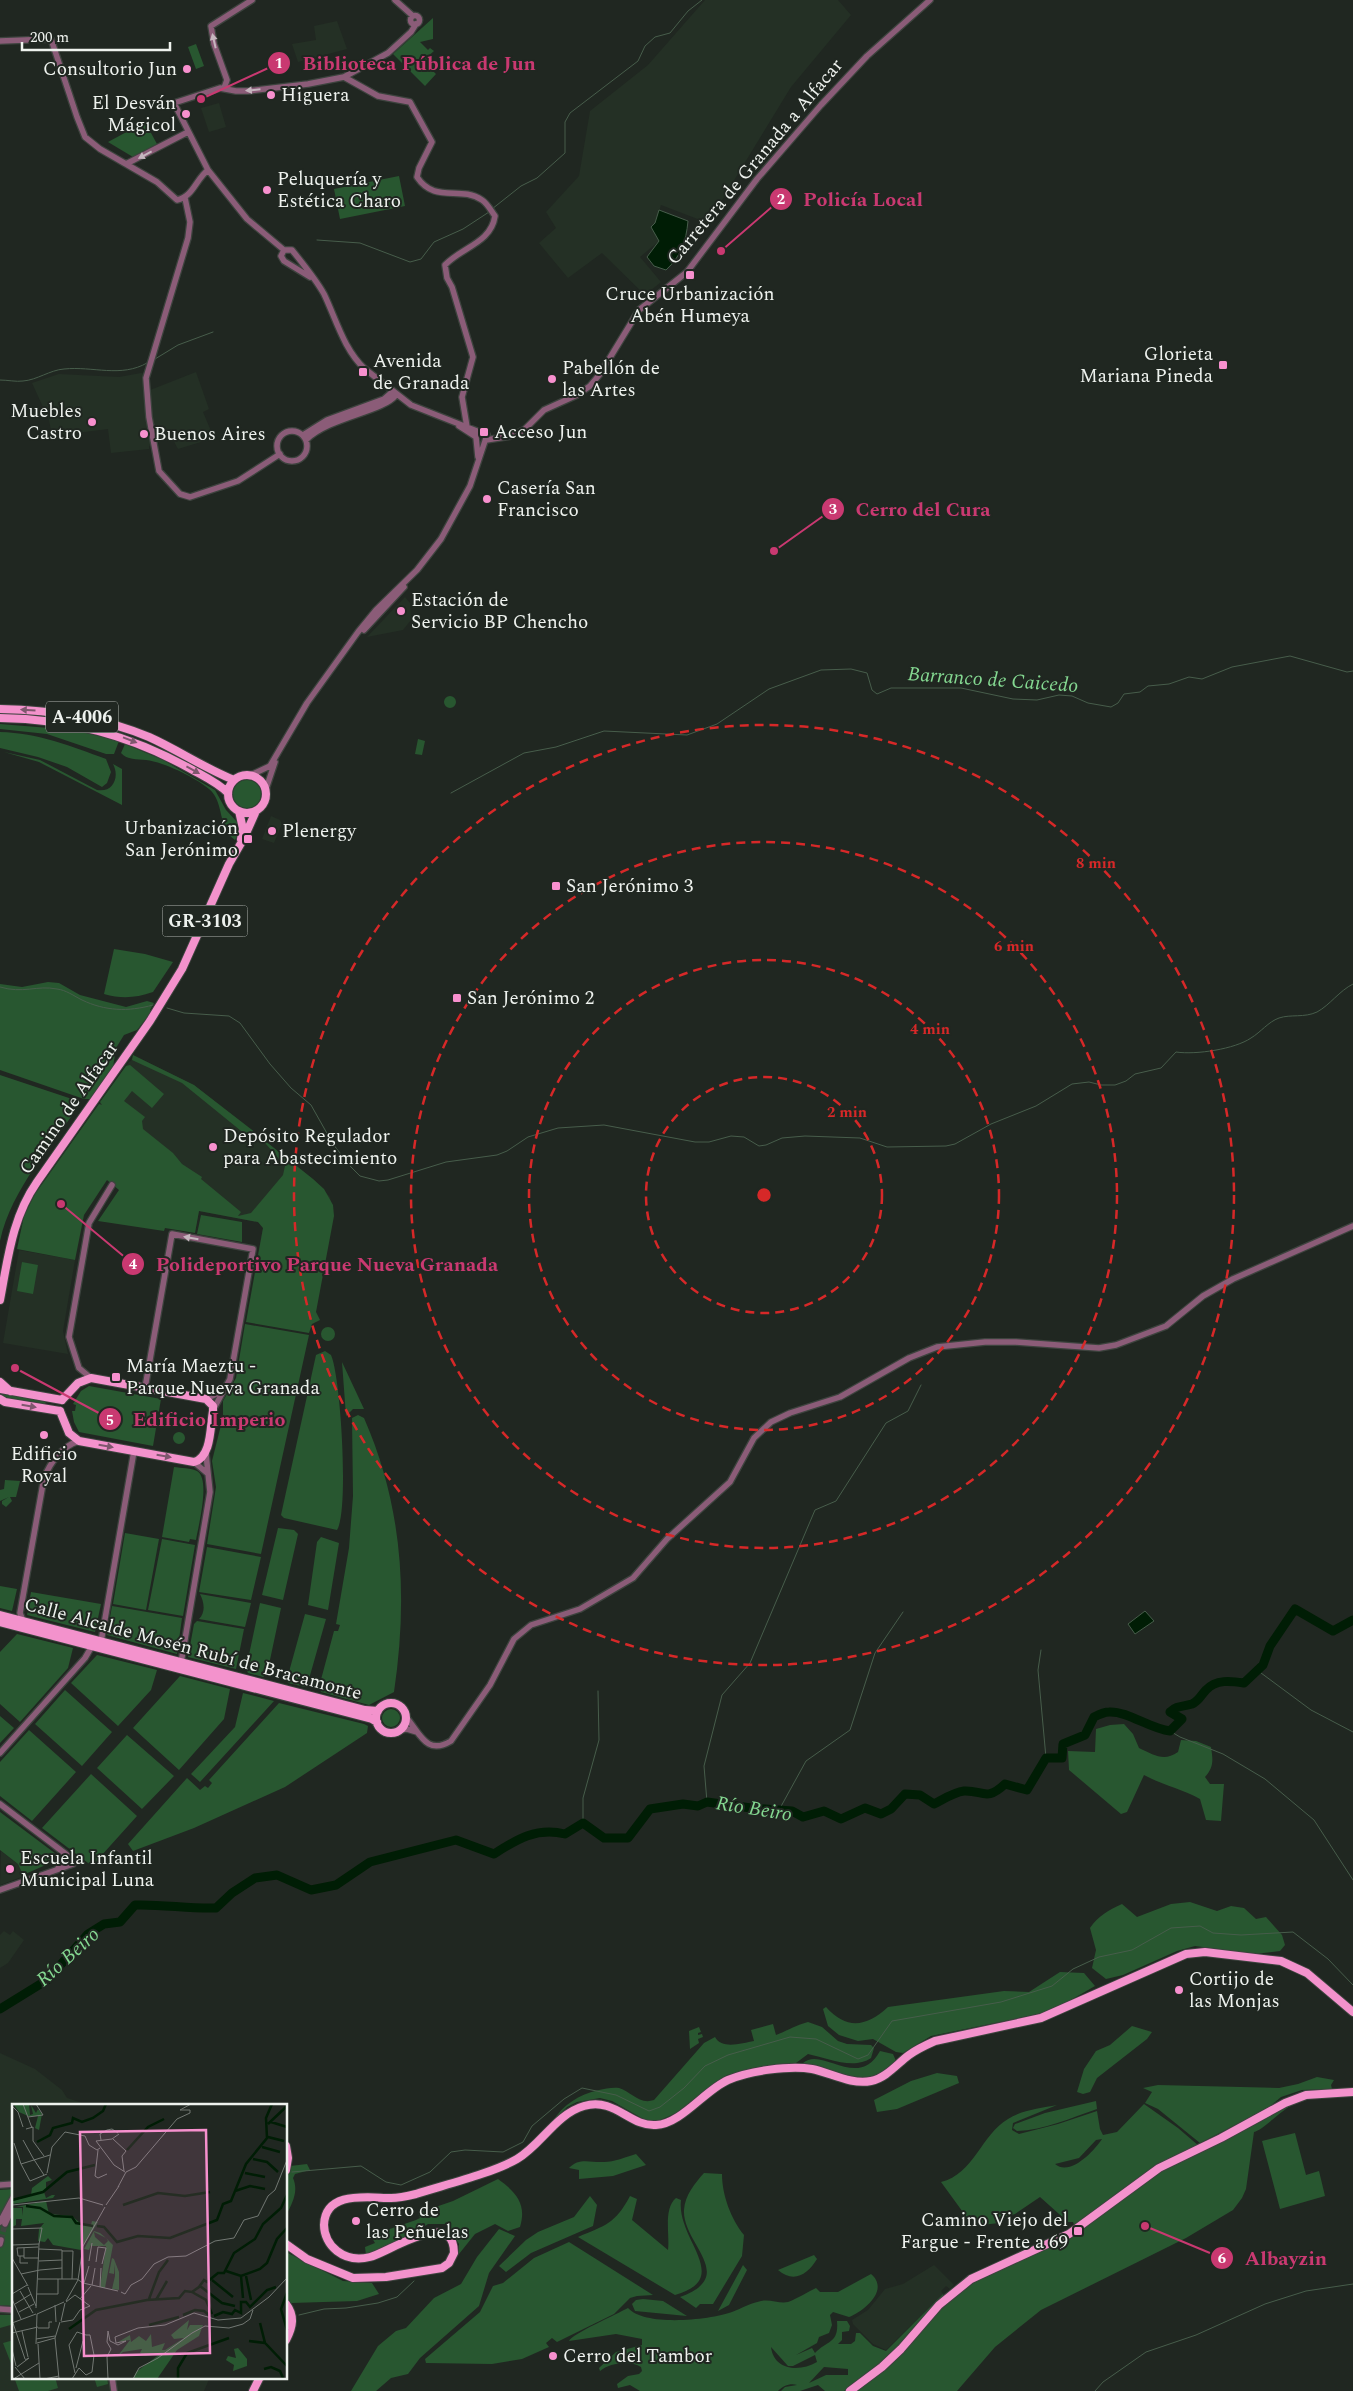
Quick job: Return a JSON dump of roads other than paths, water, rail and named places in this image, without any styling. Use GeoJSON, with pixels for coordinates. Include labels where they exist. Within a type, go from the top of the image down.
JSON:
{"type":"FeatureCollection","features":[{"type":"Feature","properties":{"kind":"main road","name":"A-4006"},"geometry":{"type":"LineString","coordinates":[[0,709],[67,714],[98,720],[151,738],[234,780]]}},
{"type":"Feature","properties":{"kind":"main road","name":"A-4006"},"geometry":{"type":"LineString","coordinates":[[0,718],[64,722],[121,736],[174,760],[216,783],[228,793]]}},
{"type":"Feature","properties":{"kind":"main road","name":"GR-3103"},"geometry":{"type":"LineString","coordinates":[[234,780],[250,775]]}},
{"type":"Feature","properties":{"kind":"main road"},"geometry":{"type":"LineString","coordinates":[[250,775],[260,780],[266,789]]}},
{"type":"Feature","properties":{"kind":"main road"},"geometry":{"type":"LineString","coordinates":[[228,793],[234,780]]}},
{"type":"Feature","properties":{"kind":"main road","name":"GR-3103"},"geometry":{"type":"LineString","coordinates":[[242,840],[256,811],[265,800],[266,789]]}},
{"type":"Feature","properties":{"kind":"main road","name":"GR-3103"},"geometry":{"type":"LineString","coordinates":[[228,793],[230,804],[239,812],[243,829],[242,840]]}},
{"type":"Feature","properties":{"kind":"main road"},"geometry":{"type":"LineString","coordinates":[[239,812],[251,813],[256,811]]}},
{"type":"Feature","properties":{"kind":"main road","name":"Camino de Alfacar"},"geometry":{"type":"LineString","coordinates":[[0,1300],[13,1230],[29,1194],[164,999],[190,954],[242,840]]}},
{"type":"Feature","properties":{"kind":"main road"},"geometry":{"type":"LineString","coordinates":[[91,1378],[144,1388],[206,1399],[211,1402],[213,1410],[206,1454],[203,1458],[194,1462],[79,1441],[69,1433],[51,1404],[78,1383],[91,1378]]}},
{"type":"Feature","properties":{"kind":"main road"},"geometry":{"type":"LineString","coordinates":[[0,1382],[10,1390]]}},
{"type":"Feature","properties":{"kind":"main road"},"geometry":{"type":"LineString","coordinates":[[0,1389],[58,1400],[64,1406],[56,1410],[2,1402]]}},
{"type":"Feature","properties":{"kind":"main road","name":"Calle Alcalde Mosén Rubí de Bracamonte"},"geometry":{"type":"LineString","coordinates":[[0,1615],[370,1712],[378,1711]]}},
{"type":"Feature","properties":{"kind":"main road","name":"Calle Alcalde Mosén Rubí de Bracamonte"},"geometry":{"type":"LineString","coordinates":[[0,1622],[372,1719],[377,1722]]}},
{"type":"Feature","properties":{"kind":"main road"},"geometry":{"type":"LineString","coordinates":[[387,1704],[397,1704],[403,1709],[406,1717],[405,1723],[400,1730],[391,1733],[386,1732],[377,1722],[378,1711],[387,1704]]}},
{"type":"Feature","properties":{"kind":"main road"},"geometry":{"type":"LineString","coordinates":[[288,2245],[307,2259],[353,2278],[386,2277],[442,2268],[449,2263],[454,2253],[450,2239],[443,2234],[429,2232],[371,2257],[354,2258],[337,2251],[329,2242],[325,2231],[326,2215],[334,2205],[350,2197],[404,2197],[509,2163],[527,2152],[565,2116],[592,2104],[610,2106],[641,2122],[656,2125],[678,2116],[720,2084],[739,2076],[798,2068],[825,2072],[850,2080],[872,2081],[888,2072],[922,2047],[936,2041],[1041,2018],[1186,1954],[1205,1952],[1281,1961],[1308,1973],[1353,2012]]}},
{"type":"Feature","properties":{"kind":"main road"},"geometry":{"type":"LineString","coordinates":[[850,2391],[882,2367],[939,2305],[971,2279],[1069,2234],[1159,2168],[1285,2104],[1306,2096],[1353,2092]]}},
{"type":"Feature","properties":{"kind":"main road"},"geometry":{"type":"LineString","coordinates":[[288,2307],[292,2312],[293,2322],[288,2335]]}},
{"type":"Feature","properties":{"kind":"main road"},"geometry":{"type":"LineString","coordinates":[[253,2391],[260,2378]]}},
{"type":"Feature","properties":{"kind":"street"},"geometry":{"type":"LineString","coordinates":[[224,88],[227,80],[218,56],[211,26],[252,0]]}},
{"type":"Feature","properties":{"kind":"street"},"geometry":{"type":"LineString","coordinates":[[284,250],[247,219],[208,170],[174,103],[195,95],[224,88],[236,92],[344,77],[388,53],[411,32],[416,24],[411,22],[413,16],[394,0]]}},
{"type":"Feature","properties":{"kind":"street","name":"Carretera de Granada a Alfacar"},"geometry":{"type":"LineString","coordinates":[[481,438],[511,436],[524,430],[544,410],[577,395],[590,386],[600,374],[639,310],[687,272],[757,179],[821,105],[867,56],[930,0]]}},
{"type":"Feature","properties":{"kind":"street"},"geometry":{"type":"LineString","coordinates":[[0,41],[51,40],[76,118],[85,137],[100,149],[157,182],[177,200],[185,198],[208,170]]}},
{"type":"Feature","properties":{"kind":"street"},"geometry":{"type":"LineString","coordinates":[[344,77],[378,96],[410,102],[432,142],[419,168],[418,176],[423,186],[432,191],[471,195],[488,205],[495,216],[493,227],[486,235],[445,265],[447,278],[452,287],[473,357],[462,397],[467,427]]}},
{"type":"Feature","properties":{"kind":"street"},"geometry":{"type":"LineString","coordinates":[[126,164],[188,132]]}},
{"type":"Feature","properties":{"kind":"street"},"geometry":{"type":"LineString","coordinates":[[185,198],[190,222],[188,238],[146,378],[149,417],[158,470],[182,495],[193,496],[238,481],[280,454]]}},
{"type":"Feature","properties":{"kind":"street"},"geometry":{"type":"LineString","coordinates":[[316,281],[281,256],[284,250],[290,248],[316,281],[358,362],[394,393],[412,405],[481,438]]}},
{"type":"Feature","properties":{"kind":"street"},"geometry":{"type":"LineString","coordinates":[[288,262],[294,259],[295,255]]}},
{"type":"Feature","properties":{"kind":"street"},"geometry":{"type":"LineString","coordinates":[[305,438],[327,420],[384,399],[394,393]]}},
{"type":"Feature","properties":{"kind":"street"},"geometry":{"type":"LineString","coordinates":[[457,425],[467,427],[481,438]]}},
{"type":"Feature","properties":{"kind":"street"},"geometry":{"type":"LineString","coordinates":[[291,431],[305,438],[307,451],[300,459],[289,461],[280,454],[277,446],[282,435],[291,431]]}},
{"type":"Feature","properties":{"kind":"street","name":"GR-3103"},"geometry":{"type":"LineString","coordinates":[[266,789],[275,760],[307,703],[355,638],[393,600],[431,553],[449,527],[470,486],[481,438]]}},
{"type":"Feature","properties":{"kind":"street","name":"GR-3103"},"geometry":{"type":"LineString","coordinates":[[250,775],[265,770],[275,760]]}},
{"type":"Feature","properties":{"kind":"street"},"geometry":{"type":"LineString","coordinates":[[78,1383],[79,1368],[69,1337],[87,1234],[93,1214],[112,1185]]}},
{"type":"Feature","properties":{"kind":"street"},"geometry":{"type":"LineString","coordinates":[[406,1717],[423,1740],[434,1747],[443,1746],[451,1741],[490,1685],[514,1639],[531,1626],[580,1609],[633,1578],[667,1539],[725,1487],[734,1476],[754,1438],[780,1417],[835,1399],[909,1358],[937,1348],[985,1342],[1016,1342],[1099,1348],[1116,1345],[1166,1326],[1216,1287],[1353,1226]]}},
{"type":"Feature","properties":{"kind":"street"},"geometry":{"type":"LineString","coordinates":[[144,1388],[172,1234],[253,1249],[230,1378],[213,1410]]}},
{"type":"Feature","properties":{"kind":"street"},"geometry":{"type":"LineString","coordinates":[[79,1368],[91,1378]]}},
{"type":"Feature","properties":{"kind":"street"},"geometry":{"type":"LineString","coordinates":[[206,1399],[222,1391]]}},
{"type":"Feature","properties":{"kind":"street"},"geometry":{"type":"LineString","coordinates":[[65,1448],[69,1433]]}},
{"type":"Feature","properties":{"kind":"street"},"geometry":{"type":"LineString","coordinates":[[23,1621],[20,1613],[44,1478],[49,1467],[65,1448],[79,1441]]}},
{"type":"Feature","properties":{"kind":"street"},"geometry":{"type":"LineString","coordinates":[[101,1642],[134,1451]]}},
{"type":"Feature","properties":{"kind":"street"},"geometry":{"type":"LineString","coordinates":[[181,1663],[210,1492],[206,1454]]}},
{"type":"Feature","properties":{"kind":"street"},"geometry":{"type":"LineString","coordinates":[[194,1462],[207,1473]]}},
{"type":"Feature","properties":{"kind":"street"},"geometry":{"type":"LineString","coordinates":[[13,1619],[20,1613]]}},
{"type":"Feature","properties":{"kind":"street"},"geometry":{"type":"LineString","coordinates":[[0,1754],[85,1658],[92,1646]]}},
{"type":"Feature","properties":{"kind":"street"},"geometry":{"type":"LineString","coordinates":[[400,1730],[408,1729],[417,1732]]}},
{"type":"Feature","properties":{"kind":"street"},"geometry":{"type":"LineString","coordinates":[[0,1804],[75,1861],[0,1890]]}},
{"type":"Feature","properties":{"kind":"street"},"geometry":{"type":"LineString","coordinates":[[58,1868],[63,1861],[64,1852]]}},
{"type":"Feature","properties":{"kind":"street"},"geometry":{"type":"LineString","coordinates":[[3,2223],[12,2201]]}},
{"type":"Feature","properties":{"kind":"street"},"geometry":{"type":"LineString","coordinates":[[3,2223],[12,2207]]}},
{"type":"Feature","properties":{"kind":"street"},"geometry":{"type":"LineString","coordinates":[[112,2378],[114,2391]]}},
{"type":"Feature","properties":{"kind":"waterway"},"geometry":{"type":"LineString","coordinates":[[492,209],[521,186],[537,178],[565,153],[565,122],[570,113],[638,61],[645,46],[655,37],[670,33],[688,11],[702,0]]}},
{"type":"Feature","properties":{"kind":"waterway"},"geometry":{"type":"LineString","coordinates":[[317,240],[360,243],[410,262],[421,259],[434,242],[463,229],[489,212]]}},
{"type":"Feature","properties":{"kind":"waterway"},"geometry":{"type":"LineString","coordinates":[[155,359],[178,345],[213,332]]}},
{"type":"Feature","properties":{"kind":"waterway"},"geometry":{"type":"LineString","coordinates":[[0,380],[28,380],[54,371],[75,368],[127,370],[147,363]]}},
{"type":"Feature","properties":{"kind":"waterway","name":"Barranco de Caicedo"},"geometry":{"type":"LineString","coordinates":[[451,793],[524,753],[556,747],[604,731],[687,735],[717,724],[769,689],[821,670],[851,669],[867,673],[872,690],[877,694],[891,688],[961,688],[1013,699],[1037,700],[1059,695],[1072,696],[1088,703],[1111,707],[1118,703],[1124,694],[1140,692],[1148,686],[1169,684],[1189,677],[1202,679],[1232,667],[1290,656],[1347,672],[1353,671]]}},
{"type":"Feature","properties":{"kind":"waterway"},"geometry":{"type":"LineString","coordinates":[[167,1008],[184,1013],[229,1016],[240,1023],[270,1064],[291,1088],[311,1105],[333,1144],[351,1167],[360,1176],[379,1181],[446,1162],[497,1155],[507,1151],[528,1137],[558,1128],[604,1125],[695,1142],[709,1142],[731,1136],[744,1137],[759,1146],[782,1138],[805,1136],[860,1138],[887,1147],[946,1146],[955,1144],[991,1124],[1036,1106],[1072,1084],[1089,1082],[1101,1085],[1115,1085],[1126,1081],[1135,1074],[1161,1068],[1176,1052],[1194,1053],[1215,1050],[1244,1042],[1279,1018],[1317,1012],[1353,984]]}},
{"type":"Feature","properties":{"kind":"waterway"},"geometry":{"type":"LineString","coordinates":[[0,987],[16,990],[50,988],[67,992],[91,1004],[108,1008],[135,1009],[153,1005]]}},
{"type":"Feature","properties":{"kind":"waterway"},"geometry":{"type":"LineString","coordinates":[[707,1802],[704,1766],[722,1695],[750,1663],[815,1510],[836,1501],[886,1423],[908,1411],[921,1385]]}},
{"type":"Feature","properties":{"kind":"waterway","name":"Río Beiro"},"geometry":{"type":"LineString","coordinates":[[0,2009],[47,1980],[88,1934],[104,1924],[120,1922],[135,1905],[216,1908],[232,1893],[255,1878],[277,1875],[311,1890],[336,1885],[370,1862],[456,1840],[494,1854],[519,1839],[536,1833],[555,1832],[565,1834],[583,1823],[604,1838],[628,1838],[650,1809],[683,1804],[698,1806],[707,1802],[792,1811],[803,1817],[824,1811],[841,1819],[865,1808],[881,1814],[891,1809],[905,1794],[920,1795],[934,1804],[952,1794],[964,1791],[984,1794],[993,1793],[1005,1784],[1027,1790],[1046,1758],[1062,1758],[1063,1744],[1085,1735],[1096,1716],[1107,1712],[1116,1712],[1162,1730],[1170,1731],[1182,1719],[1170,1712],[1173,1710],[1194,1703],[1210,1686],[1219,1682],[1244,1683],[1263,1665],[1270,1646],[1295,1609],[1333,1631],[1353,1620]]}},
{"type":"Feature","properties":{"kind":"waterway"},"geometry":{"type":"LineString","coordinates":[[779,1810],[806,1761],[850,1730],[875,1653],[903,1612]]}},
{"type":"Feature","properties":{"kind":"waterway"},"geometry":{"type":"LineString","coordinates":[[1041,1650],[1038,1670],[1046,1758]]}},
{"type":"Feature","properties":{"kind":"waterway"},"geometry":{"type":"LineString","coordinates":[[1257,1670],[1311,1710],[1353,1732]]}},
{"type":"Feature","properties":{"kind":"waterway"},"geometry":{"type":"LineString","coordinates":[[583,1823],[583,1798],[599,1740],[598,1691]]}},
{"type":"Feature","properties":{"kind":"waterway"},"geometry":{"type":"LineString","coordinates":[[1170,1731],[1180,1737],[1223,1754],[1265,1779],[1314,1820],[1353,1880]]}},
{"type":"Feature","properties":{"kind":"waterway"},"geometry":{"type":"LineString","coordinates":[[292,2172],[361,2166],[386,2182],[401,2185],[430,2172],[451,2152],[465,2150],[503,2152],[523,2142],[532,2126],[564,2099],[582,2088],[616,2095],[649,2111],[660,2107],[684,2088],[705,2066],[728,2055],[790,2037],[816,2039],[858,2059],[868,2055],[892,2021],[1001,2002],[1052,1986],[1073,1969],[1099,1957],[1132,1950],[1171,1928],[1200,1926],[1213,1933],[1241,1935],[1293,1932],[1328,1959],[1353,1985]]}},
{"type":"Feature","properties":{"kind":"waterway"},"geometry":{"type":"LineString","coordinates":[[299,2315],[324,2309],[378,2303],[397,2297],[414,2281]]}},
{"type":"Feature","properties":{"kind":"waterway"},"geometry":{"type":"LineString","coordinates":[[1095,2391],[1103,2382],[1146,2352],[1196,2335],[1265,2304],[1306,2291],[1353,2284]]}},
{"type":"Feature","properties":{"kind":"tunnel"},"geometry":{"type":"LineString","coordinates":[[1,2240],[5,2224]]}},
{"type":"Feature","properties":{"kind":"place","name":"Consultorio Jun"},"geometry":{"type":"Point","coordinates":[187,69]}},
{"type":"Feature","properties":{"kind":"place","name":"Higuera"},"geometry":{"type":"Point","coordinates":[271,95]}},
{"type":"Feature","properties":{"kind":"place","name":"Biblioteca Pública de Jun"},"geometry":{"type":"Point","coordinates":[201,99]}},
{"type":"Feature","properties":{"kind":"place","name":"El Desván Mágicol"},"geometry":{"type":"Point","coordinates":[186,114]}},
{"type":"Feature","properties":{"kind":"place","name":"Peluquería y Estética Charo"},"geometry":{"type":"Point","coordinates":[267,190]}},
{"type":"Feature","properties":{"kind":"place","name":"Policía Local"},"geometry":{"type":"Point","coordinates":[721,251]}},
{"type":"Feature","properties":{"kind":"place","name":"Cruce Urbanización Abén Humeya"},"geometry":{"type":"Point","coordinates":[690,275]}},
{"type":"Feature","properties":{"kind":"place","name":"Glorieta Mariana Pineda"},"geometry":{"type":"Point","coordinates":[1223,365]}},
{"type":"Feature","properties":{"kind":"place","name":"Avenida de Granada"},"geometry":{"type":"Point","coordinates":[363,372]}},
{"type":"Feature","properties":{"kind":"place","name":"Pabellón de las Artes"},"geometry":{"type":"Point","coordinates":[552,379]}},
{"type":"Feature","properties":{"kind":"place","name":"Muebles Castro"},"geometry":{"type":"Point","coordinates":[92,422]}},
{"type":"Feature","properties":{"kind":"place","name":"Acceso Jun"},"geometry":{"type":"Point","coordinates":[484,432]}},
{"type":"Feature","properties":{"kind":"place","name":"Buenos Aires"},"geometry":{"type":"Point","coordinates":[144,434]}},
{"type":"Feature","properties":{"kind":"place","name":"Casería San Francisco"},"geometry":{"type":"Point","coordinates":[487,499]}},
{"type":"Feature","properties":{"kind":"place","name":"Cerro del Cura"},"geometry":{"type":"Point","coordinates":[774,551]}},
{"type":"Feature","properties":{"kind":"place","name":"Estación de Servicio BP Chencho"},"geometry":{"type":"Point","coordinates":[401,611]}},
{"type":"Feature","properties":{"kind":"place","name":"Plenergy"},"geometry":{"type":"Point","coordinates":[272,831]}},
{"type":"Feature","properties":{"kind":"place","name":"Urbanización San Jerónimo"},"geometry":{"type":"Point","coordinates":[248,839]}},
{"type":"Feature","properties":{"kind":"place","name":"San Jerónimo 3"},"geometry":{"type":"Point","coordinates":[556,886]}},
{"type":"Feature","properties":{"kind":"place","name":"San Jerónimo 2"},"geometry":{"type":"Point","coordinates":[457,998]}},
{"type":"Feature","properties":{"kind":"place","name":"Depósito Regulador para Abastecimiento"},"geometry":{"type":"Point","coordinates":[213,1147]}},
{"type":"Feature","properties":{"kind":"place","name":"Polideportivo Parque Nueva Granada"},"geometry":{"type":"Point","coordinates":[61,1204]}},
{"type":"Feature","properties":{"kind":"place","name":"Edificio Imperio"},"geometry":{"type":"Point","coordinates":[15,1368]}},
{"type":"Feature","properties":{"kind":"place","name":"María Maeztu - Parque Nueva Granada"},"geometry":{"type":"Point","coordinates":[116,1377]}},
{"type":"Feature","properties":{"kind":"place","name":"Edificio Royal"},"geometry":{"type":"Point","coordinates":[44,1435]}},
{"type":"Feature","properties":{"kind":"place","name":"Escuela Infantil Municipal Luna"},"geometry":{"type":"Point","coordinates":[10,1869]}},
{"type":"Feature","properties":{"kind":"place","name":"Cortijo de las Monjas"},"geometry":{"type":"Point","coordinates":[1179,1990]}},
{"type":"Feature","properties":{"kind":"place","name":"Cerro de las Peñuelas"},"geometry":{"type":"Point","coordinates":[356,2221]}},
{"type":"Feature","properties":{"kind":"place","name":"Albayzin"},"geometry":{"type":"Point","coordinates":[1145,2226]}},
{"type":"Feature","properties":{"kind":"place","name":"Camino Viejo del Fargue - Frente a 69"},"geometry":{"type":"Point","coordinates":[1078,2231]}},
{"type":"Feature","properties":{"kind":"place","name":"Cerro del Tambor"},"geometry":{"type":"Point","coordinates":[553,2356]}}]}
